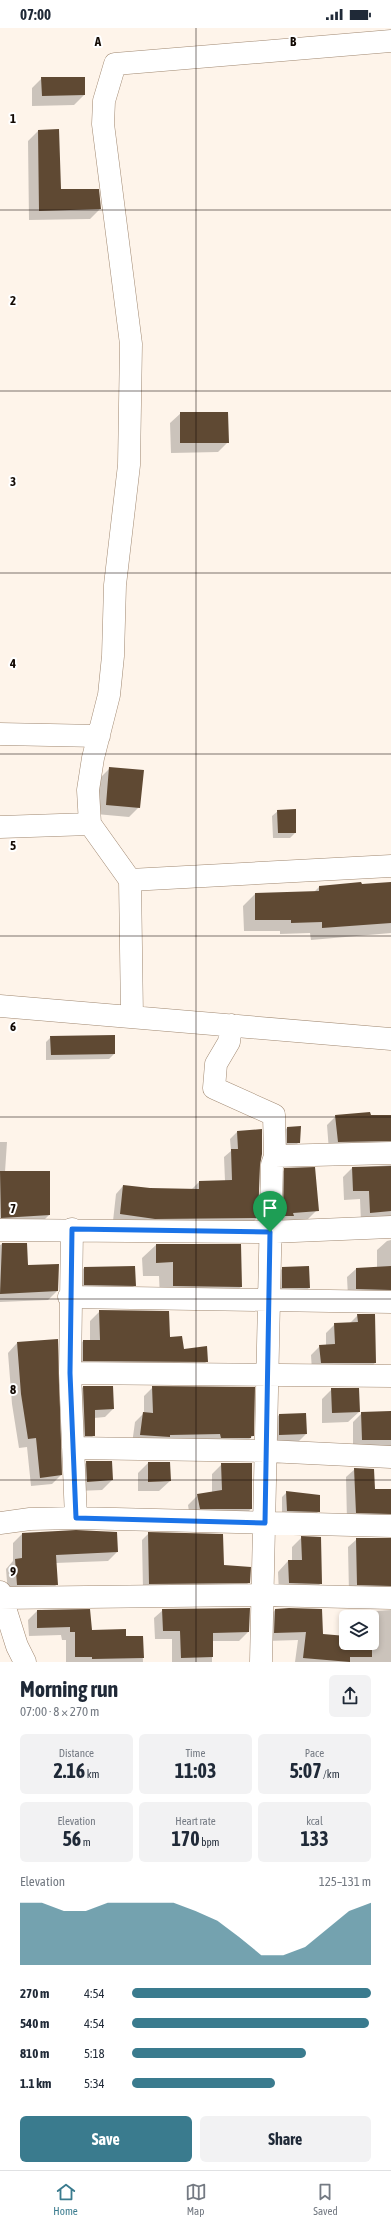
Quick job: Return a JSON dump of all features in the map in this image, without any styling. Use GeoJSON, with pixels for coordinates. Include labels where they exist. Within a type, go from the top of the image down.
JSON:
{"type":"FeatureCollection","features":[{"type":"Feature","properties":{"kind":"street"},"geometry":{"type":"LineString","coordinates":[[132,1016],[130,880],[90,824],[88,790],[93,758],[109,695],[113,656],[115,585],[129,465],[131,344],[103,124],[104,102],[115,64],[391,41]]}},
{"type":"Feature","properties":{"kind":"street"},"geometry":{"type":"LineString","coordinates":[[0,734],[99,736]]}},
{"type":"Feature","properties":{"kind":"street"},"geometry":{"type":"LineString","coordinates":[[0,827],[90,824]]}},
{"type":"Feature","properties":{"kind":"street"},"geometry":{"type":"LineString","coordinates":[[130,880],[391,866]]}},
{"type":"Feature","properties":{"kind":"street"},"geometry":{"type":"LineString","coordinates":[[0,1006],[391,1039]]}},
{"type":"Feature","properties":{"kind":"street"},"geometry":{"type":"LineString","coordinates":[[231,1025],[229,1042],[216,1064],[214,1088],[274,1115],[275,1156],[271,1180],[267,1452],[261,1662]]}},
{"type":"Feature","properties":{"kind":"street"},"geometry":{"type":"LineString","coordinates":[[275,1156],[391,1153]]}},
{"type":"Feature","properties":{"kind":"street"},"geometry":{"type":"LineString","coordinates":[[0,1230],[72,1229],[270,1232],[391,1227]]}},
{"type":"Feature","properties":{"kind":"street"},"geometry":{"type":"LineString","coordinates":[[72,1229],[69,1297],[70,1373],[76,1518]]}},
{"type":"Feature","properties":{"kind":"street"},"geometry":{"type":"LineString","coordinates":[[69,1297],[391,1302]]}},
{"type":"Feature","properties":{"kind":"street"},"geometry":{"type":"LineString","coordinates":[[70,1373],[391,1376]]}},
{"type":"Feature","properties":{"kind":"street"},"geometry":{"type":"LineString","coordinates":[[73,1448],[267,1452],[391,1457]]}},
{"type":"Feature","properties":{"kind":"street"},"geometry":{"type":"LineString","coordinates":[[0,1523],[30,1519],[76,1518],[391,1526]]}},
{"type":"Feature","properties":{"kind":"street"},"geometry":{"type":"LineString","coordinates":[[25,1662],[17,1646],[1,1595],[263,1595],[391,1598]]}},
{"type":"Feature","properties":{"kind":"building"},"geometry":{"type":"Polygon","coordinates":[[[41,77],[85,77],[85,95],[42,96],[41,77]]]}},
{"type":"Feature","properties":{"kind":"building"},"geometry":{"type":"Polygon","coordinates":[[[59,129],[61,189],[99,189],[101,209],[39,211],[38,130],[59,129]]]}},
{"type":"Feature","properties":{"kind":"building"},"geometry":{"type":"Polygon","coordinates":[[[180,412],[228,412],[229,443],[180,443],[180,412]]]}},
{"type":"Feature","properties":{"kind":"building"},"geometry":{"type":"Polygon","coordinates":[[[109,767],[144,770],[140,808],[106,805],[109,767]]]}},
{"type":"Feature","properties":{"kind":"building"},"geometry":{"type":"Polygon","coordinates":[[[296,809],[296,833],[278,833],[277,810],[296,809]]]}},
{"type":"Feature","properties":{"kind":"building"},"geometry":{"type":"Polygon","coordinates":[[[361,882],[362,884],[391,882],[391,923],[322,928],[322,922],[291,923],[291,920],[255,920],[255,893],[319,891],[319,886],[361,882]]]}},
{"type":"Feature","properties":{"kind":"building"},"geometry":{"type":"Polygon","coordinates":[[[115,1035],[115,1054],[51,1055],[50,1036],[115,1035]]]}},
{"type":"Feature","properties":{"kind":"building"},"geometry":{"type":"Polygon","coordinates":[[[370,1112],[371,1115],[391,1115],[391,1141],[338,1142],[335,1115],[370,1112]]]}},
{"type":"Feature","properties":{"kind":"building"},"geometry":{"type":"Polygon","coordinates":[[[301,1126],[300,1143],[287,1143],[287,1127],[301,1126]]]}},
{"type":"Feature","properties":{"kind":"building"},"geometry":{"type":"Polygon","coordinates":[[[262,1129],[258,1218],[155,1219],[120,1214],[123,1185],[150,1188],[199,1189],[199,1181],[232,1180],[231,1149],[238,1149],[237,1131],[262,1129]]]}},
{"type":"Feature","properties":{"kind":"building"},"geometry":{"type":"Polygon","coordinates":[[[391,1166],[391,1211],[370,1213],[369,1191],[353,1191],[352,1167],[391,1166]]]}},
{"type":"Feature","properties":{"kind":"building"},"geometry":{"type":"Polygon","coordinates":[[[315,1167],[319,1211],[293,1213],[294,1216],[283,1216],[284,1168],[315,1167]]]}},
{"type":"Feature","properties":{"kind":"building"},"geometry":{"type":"Polygon","coordinates":[[[0,1171],[50,1171],[50,1215],[1,1218],[0,1171]]]}},
{"type":"Feature","properties":{"kind":"building"},"geometry":{"type":"Polygon","coordinates":[[[2,1243],[27,1243],[28,1265],[59,1264],[58,1291],[0,1294],[2,1243]]]}},
{"type":"Feature","properties":{"kind":"building"},"geometry":{"type":"Polygon","coordinates":[[[156,1244],[241,1244],[242,1287],[173,1286],[173,1262],[156,1263],[156,1244]]]}},
{"type":"Feature","properties":{"kind":"building"},"geometry":{"type":"Polygon","coordinates":[[[135,1266],[136,1286],[84,1285],[84,1267],[135,1266]]]}},
{"type":"Feature","properties":{"kind":"building"},"geometry":{"type":"Polygon","coordinates":[[[309,1266],[310,1288],[282,1288],[282,1267],[309,1266]]]}},
{"type":"Feature","properties":{"kind":"building"},"geometry":{"type":"Polygon","coordinates":[[[391,1266],[391,1290],[356,1289],[356,1268],[391,1266]]]}},
{"type":"Feature","properties":{"kind":"building"},"geometry":{"type":"Polygon","coordinates":[[[99,1310],[169,1311],[170,1337],[182,1336],[184,1349],[207,1346],[208,1362],[83,1361],[83,1340],[100,1340],[99,1310]]]}},
{"type":"Feature","properties":{"kind":"building"},"geometry":{"type":"Polygon","coordinates":[[[357,1314],[375,1314],[376,1363],[321,1363],[319,1345],[335,1344],[334,1323],[358,1322],[357,1314]]]}},
{"type":"Feature","properties":{"kind":"building"},"geometry":{"type":"Polygon","coordinates":[[[58,1339],[62,1475],[40,1478],[36,1438],[28,1439],[21,1394],[17,1342],[58,1339]]]}},
{"type":"Feature","properties":{"kind":"building"},"geometry":{"type":"Polygon","coordinates":[[[83,1386],[113,1386],[114,1409],[95,1410],[95,1436],[85,1436],[83,1386]]]}},
{"type":"Feature","properties":{"kind":"building"},"geometry":{"type":"Polygon","coordinates":[[[152,1386],[255,1387],[254,1436],[251,1436],[251,1438],[221,1438],[220,1434],[170,1435],[170,1437],[140,1435],[143,1412],[153,1413],[152,1386]]]}},
{"type":"Feature","properties":{"kind":"building"},"geometry":{"type":"Polygon","coordinates":[[[331,1388],[359,1388],[360,1412],[332,1413],[331,1388]]]}},
{"type":"Feature","properties":{"kind":"building"},"geometry":{"type":"Polygon","coordinates":[[[391,1411],[391,1440],[362,1440],[361,1412],[391,1411]]]}},
{"type":"Feature","properties":{"kind":"building"},"geometry":{"type":"Polygon","coordinates":[[[306,1413],[307,1434],[279,1435],[279,1414],[306,1413]]]}},
{"type":"Feature","properties":{"kind":"building"},"geometry":{"type":"Polygon","coordinates":[[[86,1461],[112,1461],[113,1480],[87,1482],[86,1461]]]}},
{"type":"Feature","properties":{"kind":"building"},"geometry":{"type":"Polygon","coordinates":[[[148,1462],[170,1462],[171,1481],[148,1482],[148,1462]]]}},
{"type":"Feature","properties":{"kind":"building"},"geometry":{"type":"Polygon","coordinates":[[[221,1463],[252,1463],[252,1509],[200,1509],[197,1494],[222,1490],[221,1463]]]}},
{"type":"Feature","properties":{"kind":"building"},"geometry":{"type":"Polygon","coordinates":[[[354,1468],[374,1469],[375,1489],[391,1489],[391,1514],[356,1513],[354,1468]]]}},
{"type":"Feature","properties":{"kind":"building"},"geometry":{"type":"Polygon","coordinates":[[[286,1491],[320,1495],[320,1512],[287,1511],[286,1491]]]}},
{"type":"Feature","properties":{"kind":"building"},"geometry":{"type":"Polygon","coordinates":[[[76,1530],[117,1532],[118,1552],[56,1555],[58,1585],[17,1585],[15,1559],[22,1558],[22,1533],[76,1530]]]}},
{"type":"Feature","properties":{"kind":"building"},"geometry":{"type":"Polygon","coordinates":[[[148,1532],[223,1534],[224,1565],[251,1567],[250,1583],[149,1584],[148,1532]]]}},
{"type":"Feature","properties":{"kind":"building"},"geometry":{"type":"Polygon","coordinates":[[[301,1536],[321,1537],[322,1584],[289,1583],[288,1560],[302,1560],[301,1536]]]}},
{"type":"Feature","properties":{"kind":"building"},"geometry":{"type":"Polygon","coordinates":[[[356,1538],[391,1538],[391,1586],[357,1585],[356,1538]]]}},
{"type":"Feature","properties":{"kind":"building"},"geometry":{"type":"Polygon","coordinates":[[[250,1608],[249,1632],[213,1633],[213,1657],[181,1658],[180,1631],[163,1631],[162,1609],[250,1608]]]}},
{"type":"Feature","properties":{"kind":"building"},"geometry":{"type":"Polygon","coordinates":[[[90,1609],[92,1630],[126,1629],[126,1636],[143,1636],[144,1658],[92,1659],[92,1657],[75,1657],[75,1632],[70,1632],[70,1627],[37,1628],[37,1610],[90,1609]]]}},
{"type":"Feature","properties":{"kind":"building"},"geometry":{"type":"Polygon","coordinates":[[[275,1609],[322,1609],[323,1634],[339,1635],[339,1650],[372,1650],[372,1657],[350,1657],[350,1662],[303,1658],[306,1632],[274,1633],[275,1609]]]}},
{"type":"Feature","properties":{"kind":"route"},"geometry":{"type":"LineString","coordinates":[[72,1229],[270,1232],[265,1523],[76,1518],[70,1373],[69,1297],[72,1229]]}}]}
